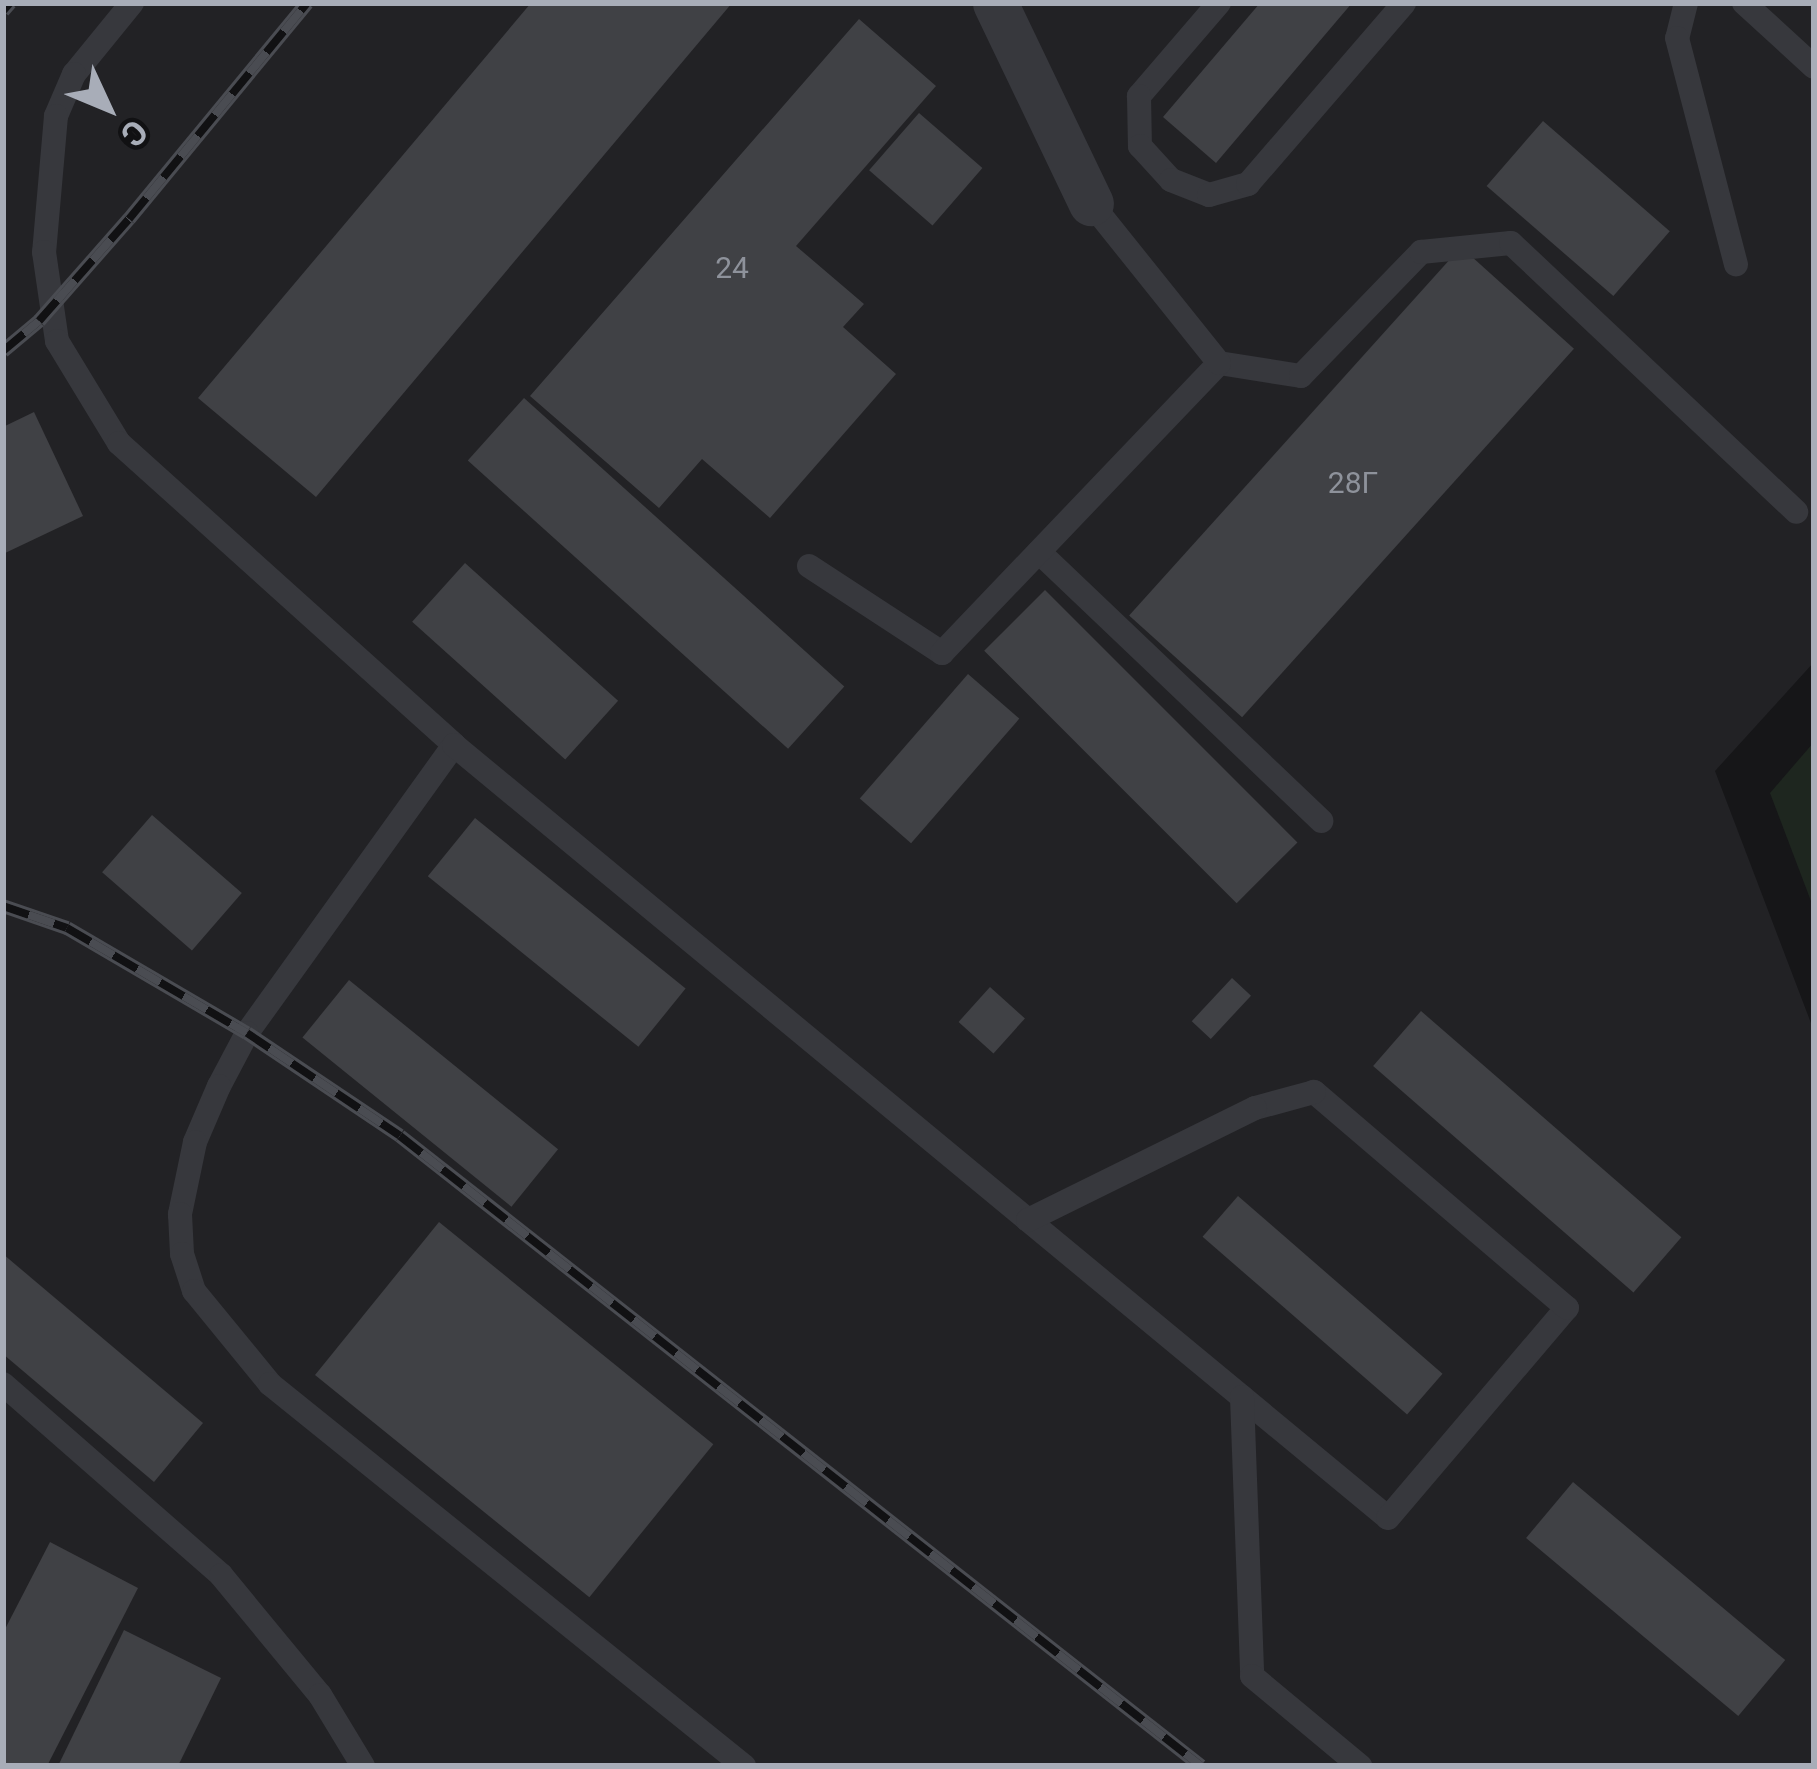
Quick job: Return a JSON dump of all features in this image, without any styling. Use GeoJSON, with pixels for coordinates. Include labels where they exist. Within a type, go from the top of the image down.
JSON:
{"type":"FeatureCollection","features":[{"type":"Feature","properties":{"kind":"street"},"geometry":{"type":"LineString","coordinates":[[995,3],[1091,203]]}},
{"type":"Feature","properties":{"kind":"lane"},"geometry":{"type":"LineString","coordinates":[[132,3],[74,74],[56,116],[44,252],[57,340],[118,443],[454,745],[1388,1518],[1567,1307],[1314,1092],[1255,1108],[1028,1220]]}},
{"type":"Feature","properties":{"kind":"lane"},"geometry":{"type":"LineString","coordinates":[[1219,3],[1139,96],[1140,146],[1171,180],[1209,195],[1248,184],[1404,3]]}},
{"type":"Feature","properties":{"kind":"lane"},"geometry":{"type":"LineString","coordinates":[[1685,3],[1677,38],[1736,264]]}},
{"type":"Feature","properties":{"kind":"lane"},"geometry":{"type":"LineString","coordinates":[[1744,3],[1814,67]]}},
{"type":"Feature","properties":{"kind":"lane"},"geometry":{"type":"LineString","coordinates":[[1091,203],[1219,363],[1301,376],[1421,252],[1510,243],[1796,512]]}},
{"type":"Feature","properties":{"kind":"lane"},"geometry":{"type":"LineString","coordinates":[[809,566],[942,653],[1219,363]]}},
{"type":"Feature","properties":{"kind":"lane"},"geometry":{"type":"LineString","coordinates":[[1039,552],[1322,821]]}},
{"type":"Feature","properties":{"kind":"lane"},"geometry":{"type":"LineString","coordinates":[[454,745],[247,1033],[195,1142],[180,1214],[182,1254],[194,1291],[270,1384],[744,1766]]}},
{"type":"Feature","properties":{"kind":"lane"},"geometry":{"type":"LineString","coordinates":[[3,1384],[221,1575],[320,1695],[363,1766]]}},
{"type":"Feature","properties":{"kind":"lane"},"geometry":{"type":"LineString","coordinates":[[1242,1397],[1252,1676],[1360,1766]]}},
{"type":"Feature","properties":{"kind":"shaded area"},"geometry":{"type":"Polygon","coordinates":[[[3,3],[1814,3],[1814,662],[1715,771],[1814,1031],[1814,1766],[3,1766],[3,3]]]}},
{"type":"Feature","properties":{"kind":"shaded area"},"geometry":{"type":"Polygon","coordinates":[[[1814,742],[1814,909],[1770,793],[1814,742]]]}},
{"type":"Feature","properties":{"kind":"building"},"geometry":{"type":"Polygon","coordinates":[[[531,3],[732,3],[316,497],[198,398],[531,3]]]}},
{"type":"Feature","properties":{"kind":"building"},"geometry":{"type":"Polygon","coordinates":[[[1260,3],[1352,3],[1216,163],[1163,117],[1260,3]]]}},
{"type":"Feature","properties":{"kind":"building"},"geometry":{"type":"Polygon","coordinates":[[[859,19],[936,86],[796,246],[864,304],[843,327],[896,374],[770,518],[702,459],[659,508],[530,396],[859,19]]]}},
{"type":"Feature","properties":{"kind":"building"},"geometry":{"type":"Polygon","coordinates":[[[919,113],[982,168],[933,225],[869,170],[919,113]]]}},
{"type":"Feature","properties":{"kind":"building"},"geometry":{"type":"Polygon","coordinates":[[[1543,121],[1670,231],[1613,296],[1487,186],[1543,121]]]}},
{"type":"Feature","properties":{"kind":"building"},"geometry":{"type":"Polygon","coordinates":[[[1461,247],[1574,349],[1242,717],[1129,616],[1461,247]]]}},
{"type":"Feature","properties":{"kind":"building"},"geometry":{"type":"Polygon","coordinates":[[[524,398],[844,686],[788,749],[468,460],[524,398]]]}},
{"type":"Feature","properties":{"kind":"building"},"geometry":{"type":"Polygon","coordinates":[[[34,412],[83,516],[3,554],[3,427],[34,412]]]}},
{"type":"Feature","properties":{"kind":"building"},"geometry":{"type":"Polygon","coordinates":[[[465,563],[618,701],[565,760],[412,622],[465,563]]]}},
{"type":"Feature","properties":{"kind":"building"},"geometry":{"type":"Polygon","coordinates":[[[1045,590],[1297,842],[1237,903],[984,651],[1045,590]]]}},
{"type":"Feature","properties":{"kind":"building"},"geometry":{"type":"Polygon","coordinates":[[[968,674],[1019,719],[911,843],[860,799],[968,674]]]}},
{"type":"Feature","properties":{"kind":"building"},"geometry":{"type":"Polygon","coordinates":[[[152,815],[242,893],[192,950],[102,872],[152,815]]]}},
{"type":"Feature","properties":{"kind":"building"},"geometry":{"type":"Polygon","coordinates":[[[475,818],[686,989],[638,1047],[428,876],[475,818]]]}},
{"type":"Feature","properties":{"kind":"building"},"geometry":{"type":"Polygon","coordinates":[[[1232,978],[1251,996],[1211,1039],[1192,1021],[1232,978]]]}},
{"type":"Feature","properties":{"kind":"building"},"geometry":{"type":"Polygon","coordinates":[[[349,980],[558,1149],[511,1207],[302,1038],[349,980]]]}},
{"type":"Feature","properties":{"kind":"building"},"geometry":{"type":"Polygon","coordinates":[[[990,987],[1025,1018],[993,1053],[959,1022],[990,987]]]}},
{"type":"Feature","properties":{"kind":"building"},"geometry":{"type":"Polygon","coordinates":[[[1421,1011],[1681,1237],[1633,1292],[1373,1066],[1421,1011]]]}},
{"type":"Feature","properties":{"kind":"building"},"geometry":{"type":"Polygon","coordinates":[[[1238,1196],[1443,1374],[1407,1415],[1203,1237],[1238,1196]]]}},
{"type":"Feature","properties":{"kind":"building"},"geometry":{"type":"Polygon","coordinates":[[[439,1222],[713,1444],[589,1597],[315,1375],[439,1222]]]}},
{"type":"Feature","properties":{"kind":"building"},"geometry":{"type":"Polygon","coordinates":[[[3,1254],[203,1423],[154,1482],[3,1354],[3,1254]]]}},
{"type":"Feature","properties":{"kind":"building"},"geometry":{"type":"Polygon","coordinates":[[[1573,1482],[1785,1660],[1738,1716],[1526,1538],[1573,1482]]]}},
{"type":"Feature","properties":{"kind":"building"},"geometry":{"type":"Polygon","coordinates":[[[50,1542],[138,1588],[47,1766],[3,1766],[3,1633],[50,1542]]]}},
{"type":"Feature","properties":{"kind":"building"},"geometry":{"type":"Polygon","coordinates":[[[124,1630],[221,1678],[178,1766],[58,1766],[124,1630]]]}},
{"type":"Feature","properties":{"kind":"railway"},"geometry":{"type":"LineString","coordinates":[[3,11],[10,3]]}},
{"type":"Feature","properties":{"kind":"railway"},"geometry":{"type":"LineString","coordinates":[[3,351],[39,321],[129,219],[307,3]]}},
{"type":"Feature","properties":{"kind":"railway"},"geometry":{"type":"LineString","coordinates":[[3,906],[67,928],[247,1033],[400,1136],[1201,1766]]}}]}
